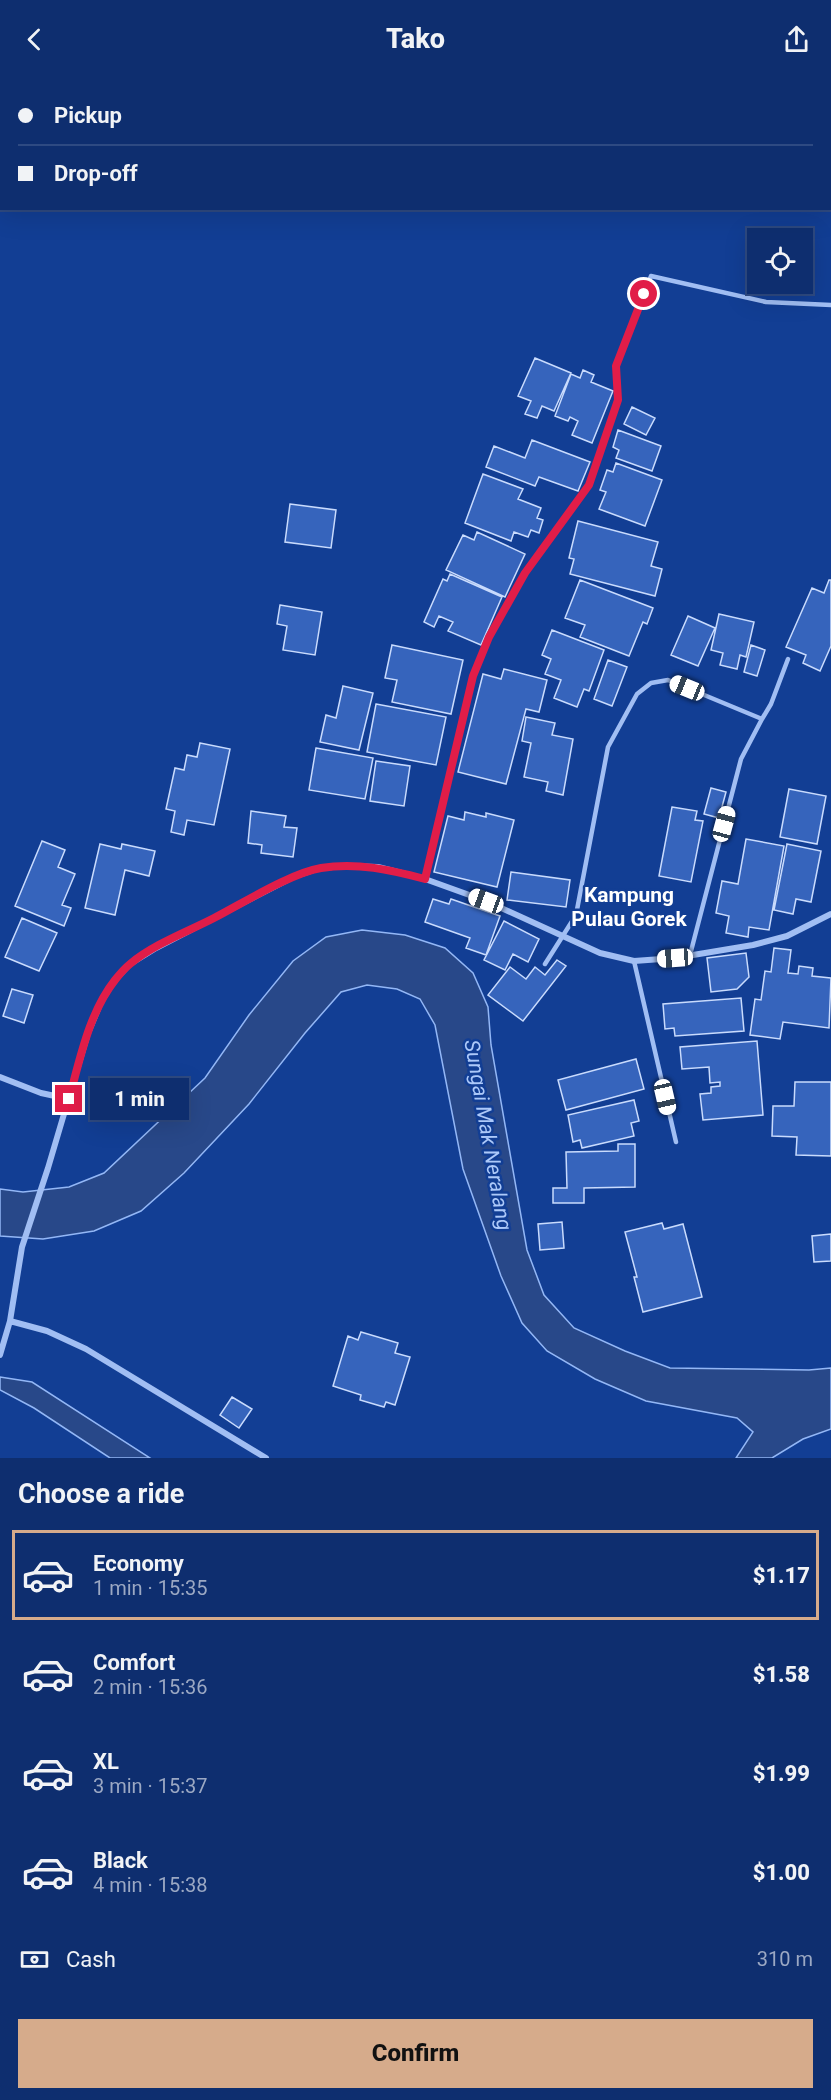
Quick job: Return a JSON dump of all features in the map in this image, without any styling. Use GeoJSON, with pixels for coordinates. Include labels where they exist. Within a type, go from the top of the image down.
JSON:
{"type":"FeatureCollection","features":[{"type":"Feature","properties":{"kind":"street"},"geometry":{"type":"LineString","coordinates":[[425,879],[473,676],[481,655],[525,573],[589,485],[618,400]]}},
{"type":"Feature","properties":{"kind":"street"},"geometry":{"type":"LineString","coordinates":[[0,1355],[10,1321],[22,1247],[88,1033],[101,1002],[114,981],[130,964],[156,948],[293,877],[320,868],[345,866],[378,867],[425,879],[486,901],[600,953],[634,961],[753,945],[787,936],[831,914]]}},
{"type":"Feature","properties":{"kind":"street"},"geometry":{"type":"LineString","coordinates":[[0,1077],[41,1093],[69,1099]]}},
{"type":"Feature","properties":{"kind":"street"},"geometry":{"type":"LineString","coordinates":[[10,1321],[47,1331],[86,1349],[266,1458]]}},
{"type":"Feature","properties":{"kind":"lane"},"geometry":{"type":"LineString","coordinates":[[618,400],[616,366],[651,276],[766,302],[831,304]]}},
{"type":"Feature","properties":{"kind":"lane"},"geometry":{"type":"LineString","coordinates":[[690,955],[741,759],[771,704],[788,659]]}},
{"type":"Feature","properties":{"kind":"lane"},"geometry":{"type":"LineString","coordinates":[[545,964],[576,915],[608,747],[637,694],[651,683],[668,680],[762,719]]}},
{"type":"Feature","properties":{"kind":"lane"},"geometry":{"type":"LineString","coordinates":[[634,961],[676,1142]]}},
{"type":"Feature","properties":{"kind":"water","name":"Sungai Mak Neralang"},"geometry":{"type":"Polygon","coordinates":[[[362,930],[405,935],[445,948],[473,973],[488,1007],[491,1045],[527,1250],[544,1295],[574,1328],[670,1368],[809,1370],[831,1368],[831,1429],[803,1439],[772,1458],[736,1458],[753,1432],[737,1418],[646,1401],[595,1379],[547,1351],[522,1323],[501,1276],[463,1169],[435,1025],[420,999],[397,989],[367,985],[341,992],[249,1104],[184,1173],[141,1211],[94,1231],[43,1239],[0,1236],[0,1189],[23,1192],[69,1187],[104,1173],[205,1078],[249,1015],[293,961],[326,937],[362,930]]]}},
{"type":"Feature","properties":{"kind":"water"},"geometry":{"type":"Polygon","coordinates":[[[0,1377],[32,1382],[150,1458],[110,1458],[34,1408],[0,1390],[0,1377]]]}},
{"type":"Feature","properties":{"kind":"building"},"geometry":{"type":"Polygon","coordinates":[[[535,358],[571,373],[554,411],[542,406],[537,418],[525,414],[531,401],[518,396],[535,358]]]}},
{"type":"Feature","properties":{"kind":"building"},"geometry":{"type":"Polygon","coordinates":[[[583,370],[594,375],[591,382],[613,391],[592,443],[572,435],[578,421],[570,417],[568,421],[555,416],[571,374],[580,378],[583,370]]]}},
{"type":"Feature","properties":{"kind":"building"},"geometry":{"type":"Polygon","coordinates":[[[632,407],[655,418],[646,435],[624,424],[632,407]]]}},
{"type":"Feature","properties":{"kind":"building"},"geometry":{"type":"Polygon","coordinates":[[[618,430],[661,446],[652,471],[616,458],[619,450],[613,447],[618,430]]]}},
{"type":"Feature","properties":{"kind":"building"},"geometry":{"type":"Polygon","coordinates":[[[532,440],[590,462],[578,491],[539,477],[535,486],[486,467],[494,446],[525,458],[532,440]]]}},
{"type":"Feature","properties":{"kind":"building"},"geometry":{"type":"Polygon","coordinates":[[[616,463],[662,480],[645,526],[599,509],[606,492],[600,490],[607,470],[613,472],[616,463]]]}},
{"type":"Feature","properties":{"kind":"building"},"geometry":{"type":"Polygon","coordinates":[[[483,474],[523,489],[518,499],[541,508],[537,518],[543,520],[539,533],[531,530],[528,537],[514,532],[511,541],[465,523],[483,474]]]}},
{"type":"Feature","properties":{"kind":"building"},"geometry":{"type":"Polygon","coordinates":[[[290,504],[336,510],[331,548],[285,542],[290,504]]]}},
{"type":"Feature","properties":{"kind":"building"},"geometry":{"type":"Polygon","coordinates":[[[578,521],[658,542],[651,566],[662,569],[655,596],[570,574],[574,559],[569,558],[578,521]]]}},
{"type":"Feature","properties":{"kind":"building"},"geometry":{"type":"Polygon","coordinates":[[[477,532],[525,554],[505,597],[446,570],[463,535],[474,540],[477,532]]]}},
{"type":"Feature","properties":{"kind":"building"},"geometry":{"type":"Polygon","coordinates":[[[450,574],[502,597],[481,645],[448,631],[453,622],[439,616],[434,627],[424,622],[443,579],[447,581],[450,574]]]}},
{"type":"Feature","properties":{"kind":"building"},"geometry":{"type":"Polygon","coordinates":[[[580,580],[653,608],[647,624],[643,622],[629,656],[580,637],[585,625],[565,618],[580,580]]]}},
{"type":"Feature","properties":{"kind":"building"},"geometry":{"type":"Polygon","coordinates":[[[831,580],[831,646],[820,671],[803,663],[806,655],[786,647],[812,588],[824,593],[831,580]]]}},
{"type":"Feature","properties":{"kind":"building"},"geometry":{"type":"Polygon","coordinates":[[[280,605],[322,612],[315,655],[283,650],[287,626],[277,624],[280,605]]]}},
{"type":"Feature","properties":{"kind":"building"},"geometry":{"type":"Polygon","coordinates":[[[719,614],[754,622],[746,657],[740,655],[737,669],[720,665],[723,653],[711,650],[719,614]]]}},
{"type":"Feature","properties":{"kind":"building"},"geometry":{"type":"Polygon","coordinates":[[[688,616],[715,628],[698,666],[671,655],[688,616]]]}},
{"type":"Feature","properties":{"kind":"building"},"geometry":{"type":"Polygon","coordinates":[[[552,630],[604,650],[589,691],[584,689],[577,707],[554,698],[561,680],[545,674],[551,659],[542,655],[552,630]]]}},
{"type":"Feature","properties":{"kind":"building"},"geometry":{"type":"Polygon","coordinates":[[[392,645],[463,660],[451,714],[392,702],[397,680],[385,678],[392,645]]]}},
{"type":"Feature","properties":{"kind":"building"},"geometry":{"type":"Polygon","coordinates":[[[751,645],[765,650],[757,676],[744,672],[751,645]]]}},
{"type":"Feature","properties":{"kind":"building"},"geometry":{"type":"Polygon","coordinates":[[[608,660],[627,667],[612,706],[594,699],[608,660]]]}},
{"type":"Feature","properties":{"kind":"building"},"geometry":{"type":"Polygon","coordinates":[[[504,669],[547,680],[539,712],[526,709],[506,784],[458,772],[483,674],[501,679],[504,669]]]}},
{"type":"Feature","properties":{"kind":"building"},"geometry":{"type":"Polygon","coordinates":[[[343,686],[373,693],[359,750],[320,742],[326,715],[336,718],[343,686]]]}},
{"type":"Feature","properties":{"kind":"building"},"geometry":{"type":"Polygon","coordinates":[[[376,704],[446,717],[436,765],[367,752],[376,704]]]}},
{"type":"Feature","properties":{"kind":"building"},"geometry":{"type":"Polygon","coordinates":[[[526,717],[555,723],[552,735],[573,739],[563,795],[546,791],[548,782],[524,777],[531,743],[522,741],[526,717]]]}},
{"type":"Feature","properties":{"kind":"building"},"geometry":{"type":"Polygon","coordinates":[[[200,743],[230,749],[214,825],[187,820],[184,835],[171,832],[175,811],[166,809],[175,768],[184,770],[187,755],[197,757],[200,743]]]}},
{"type":"Feature","properties":{"kind":"building"},"geometry":{"type":"Polygon","coordinates":[[[316,748],[373,758],[365,799],[309,790],[316,748]]]}},
{"type":"Feature","properties":{"kind":"building"},"geometry":{"type":"Polygon","coordinates":[[[376,761],[410,766],[404,806],[370,801],[376,761]]]}},
{"type":"Feature","properties":{"kind":"building"},"geometry":{"type":"Polygon","coordinates":[[[711,788],[726,792],[719,818],[704,814],[711,788]]]}},
{"type":"Feature","properties":{"kind":"building"},"geometry":{"type":"Polygon","coordinates":[[[789,789],[826,796],[817,844],[780,837],[789,789]]]}},
{"type":"Feature","properties":{"kind":"building"},"geometry":{"type":"Polygon","coordinates":[[[672,807],[697,811],[695,820],[703,821],[691,882],[659,876],[672,807]]]}},
{"type":"Feature","properties":{"kind":"building"},"geometry":{"type":"Polygon","coordinates":[[[251,811],[286,816],[284,827],[297,828],[293,857],[261,853],[262,845],[248,843],[251,811]]]}},
{"type":"Feature","properties":{"kind":"building"},"geometry":{"type":"Polygon","coordinates":[[[465,812],[486,817],[486,813],[514,820],[497,887],[434,872],[448,816],[464,820],[465,812]]]}},
{"type":"Feature","properties":{"kind":"building"},"geometry":{"type":"Polygon","coordinates":[[[746,839],[784,846],[769,930],[749,927],[748,937],[726,933],[729,916],[716,913],[722,881],[738,884],[746,839]]]}},
{"type":"Feature","properties":{"kind":"building"},"geometry":{"type":"Polygon","coordinates":[[[42,841],[65,850],[58,867],[75,874],[62,905],[71,908],[64,926],[15,906],[42,841]]]}},
{"type":"Feature","properties":{"kind":"building"},"geometry":{"type":"Polygon","coordinates":[[[100,844],[121,849],[122,844],[155,851],[149,876],[125,870],[115,915],[85,908],[100,844]]]}},
{"type":"Feature","properties":{"kind":"building"},"geometry":{"type":"Polygon","coordinates":[[[787,844],[821,851],[811,902],[796,899],[793,914],[774,910],[787,844]]]}},
{"type":"Feature","properties":{"kind":"building"},"geometry":{"type":"Polygon","coordinates":[[[511,872],[570,880],[566,907],[507,900],[511,872]]]}},
{"type":"Feature","properties":{"kind":"building"},"geometry":{"type":"Polygon","coordinates":[[[433,899],[449,904],[451,899],[500,916],[486,955],[466,948],[470,938],[425,922],[433,899]]]}},
{"type":"Feature","properties":{"kind":"building"},"geometry":{"type":"Polygon","coordinates":[[[22,918],[57,933],[39,971],[5,957],[22,918]]]}},
{"type":"Feature","properties":{"kind":"building"},"geometry":{"type":"Polygon","coordinates":[[[504,921],[539,939],[528,962],[513,954],[505,970],[484,960],[504,921]]]}},
{"type":"Feature","properties":{"kind":"building"},"geometry":{"type":"Polygon","coordinates":[[[774,948],[791,950],[788,973],[798,974],[799,966],[813,968],[812,976],[831,978],[829,1028],[783,1022],[780,1039],[750,1035],[755,999],[761,1000],[765,971],[771,972],[774,948]]]}},
{"type":"Feature","properties":{"kind":"building"},"geometry":{"type":"Polygon","coordinates":[[[746,953],[749,977],[737,989],[711,992],[707,958],[746,953]]]}},
{"type":"Feature","properties":{"kind":"building"},"geometry":{"type":"Polygon","coordinates":[[[557,960],[566,966],[523,1021],[488,995],[510,967],[526,979],[535,967],[545,975],[557,960]]]}},
{"type":"Feature","properties":{"kind":"building"},"geometry":{"type":"Polygon","coordinates":[[[12,989],[33,995],[24,1023],[3,1016],[12,989]]]}},
{"type":"Feature","properties":{"kind":"building"},"geometry":{"type":"Polygon","coordinates":[[[741,998],[744,1031],[675,1036],[674,1028],[665,1029],[663,1004],[741,998]]]}},
{"type":"Feature","properties":{"kind":"building"},"geometry":{"type":"Polygon","coordinates":[[[757,1041],[763,1115],[703,1120],[700,1094],[711,1093],[711,1087],[720,1086],[720,1082],[710,1083],[709,1067],[682,1069],[680,1047],[757,1041]]]}},
{"type":"Feature","properties":{"kind":"building"},"geometry":{"type":"Polygon","coordinates":[[[636,1059],[644,1089],[566,1110],[558,1080],[636,1059]]]}},
{"type":"Feature","properties":{"kind":"building"},"geometry":{"type":"Polygon","coordinates":[[[795,1082],[831,1082],[831,1156],[796,1155],[797,1137],[772,1136],[773,1106],[794,1106],[795,1082]]]}},
{"type":"Feature","properties":{"kind":"building"},"geometry":{"type":"Polygon","coordinates":[[[634,1100],[639,1121],[631,1123],[634,1136],[582,1148],[580,1140],[573,1142],[568,1115],[634,1100]]]}},
{"type":"Feature","properties":{"kind":"building"},"geometry":{"type":"Polygon","coordinates":[[[618,1144],[635,1144],[635,1187],[584,1188],[584,1203],[553,1203],[553,1188],[567,1188],[566,1152],[618,1151],[618,1144]]]}},
{"type":"Feature","properties":{"kind":"building"},"geometry":{"type":"Polygon","coordinates":[[[562,1222],[564,1248],[540,1250],[538,1224],[562,1222]]]}},
{"type":"Feature","properties":{"kind":"building"},"geometry":{"type":"Polygon","coordinates":[[[662,1223],[664,1229],[683,1224],[702,1297],[643,1312],[634,1277],[637,1277],[625,1232],[662,1223]]]}},
{"type":"Feature","properties":{"kind":"building"},"geometry":{"type":"Polygon","coordinates":[[[831,1234],[831,1261],[814,1262],[812,1236],[831,1234]]]}},
{"type":"Feature","properties":{"kind":"building"},"geometry":{"type":"Polygon","coordinates":[[[361,1332],[398,1343],[395,1353],[410,1357],[395,1405],[386,1402],[384,1407],[360,1400],[361,1395],[333,1386],[348,1336],[358,1340],[361,1332]]]}},
{"type":"Feature","properties":{"kind":"building"},"geometry":{"type":"Polygon","coordinates":[[[232,1397],[252,1409],[239,1428],[220,1415],[232,1397]]]}},
{"type":"Feature","properties":{"kind":"district","name":"Kampung Pulau Gorek"},"geometry":{"type":"Point","coordinates":[629,907]}},
{"type":"Feature","properties":{"kind":"route"},"geometry":{"type":"LineString","coordinates":[[69,1099],[88,1033],[101,1002],[114,981],[130,964],[156,948],[293,877],[320,868],[378,867],[425,879],[473,676],[489,637],[525,573],[589,485],[618,400],[616,366],[644,294]]}}]}
